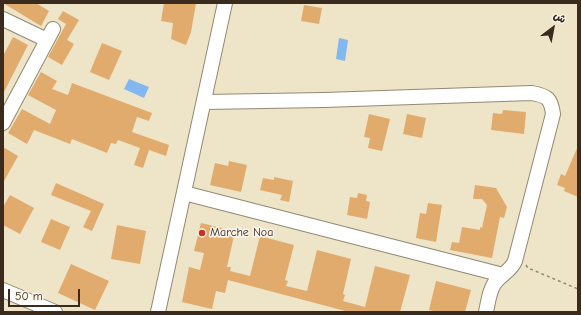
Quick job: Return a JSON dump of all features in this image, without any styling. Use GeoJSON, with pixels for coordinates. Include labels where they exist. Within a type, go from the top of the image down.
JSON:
{"type":"FeatureCollection","features":[{"type":"Feature","properties":{"kind":"street"},"geometry":{"type":"LineString","coordinates":[[158,312],[225,3]]}},
{"type":"Feature","properties":{"kind":"street"},"geometry":{"type":"LineString","coordinates":[[3,19],[50,34],[3,123]]}},
{"type":"Feature","properties":{"kind":"street"},"geometry":{"type":"LineString","coordinates":[[204,102],[408,98],[532,93],[542,95],[547,98],[552,104],[553,114],[518,252],[514,265],[494,283],[491,289],[486,312]]}},
{"type":"Feature","properties":{"kind":"street"},"geometry":{"type":"LineString","coordinates":[[184,193],[503,275]]}},
{"type":"Feature","properties":{"kind":"street"},"geometry":{"type":"LineString","coordinates":[[3,290],[50,311]]}},
{"type":"Feature","properties":{"kind":"path"},"geometry":{"type":"LineString","coordinates":[[518,252],[528,268],[578,289]]}},
{"type":"Feature","properties":{"kind":"water"},"geometry":{"type":"Polygon","coordinates":[[[339,38],[348,40],[345,61],[336,59],[339,38]]]}},
{"type":"Feature","properties":{"kind":"water"},"geometry":{"type":"Polygon","coordinates":[[[129,79],[149,87],[144,98],[124,89],[129,79]]]}},
{"type":"Feature","properties":{"kind":"building"},"geometry":{"type":"Polygon","coordinates":[[[3,3],[36,3],[49,11],[41,26],[3,3]]]}},
{"type":"Feature","properties":{"kind":"building"},"geometry":{"type":"Polygon","coordinates":[[[164,3],[196,3],[191,32],[186,45],[171,39],[173,23],[161,21],[164,3]]]}},
{"type":"Feature","properties":{"kind":"building"},"geometry":{"type":"Polygon","coordinates":[[[304,5],[322,8],[319,24],[301,21],[304,5]]]}},
{"type":"Feature","properties":{"kind":"building"},"geometry":{"type":"Polygon","coordinates":[[[63,11],[79,20],[67,40],[74,44],[62,65],[48,57],[66,24],[58,19],[63,11]]]}},
{"type":"Feature","properties":{"kind":"building"},"geometry":{"type":"Polygon","coordinates":[[[13,37],[28,45],[3,94],[3,56],[13,37]]]}},
{"type":"Feature","properties":{"kind":"building"},"geometry":{"type":"Polygon","coordinates":[[[102,43],[122,51],[109,80],[90,72],[102,43]]]}},
{"type":"Feature","properties":{"kind":"building"},"geometry":{"type":"Polygon","coordinates":[[[41,72],[57,81],[52,89],[68,95],[72,83],[152,113],[149,121],[137,117],[132,132],[169,145],[166,156],[149,150],[143,168],[134,165],[140,148],[118,140],[116,144],[111,143],[107,153],[72,139],[70,144],[34,130],[27,144],[8,133],[22,109],[50,124],[56,110],[28,95],[41,72]]]}},
{"type":"Feature","properties":{"kind":"building"},"geometry":{"type":"Polygon","coordinates":[[[503,110],[526,112],[524,134],[491,130],[493,113],[502,114],[503,110]]]}},
{"type":"Feature","properties":{"kind":"building"},"geometry":{"type":"Polygon","coordinates":[[[369,114],[390,119],[382,151],[368,148],[370,138],[364,137],[369,114]]]}},
{"type":"Feature","properties":{"kind":"building"},"geometry":{"type":"Polygon","coordinates":[[[407,114],[426,118],[422,138],[403,134],[407,114]]]}},
{"type":"Feature","properties":{"kind":"building"},"geometry":{"type":"Polygon","coordinates":[[[578,146],[578,197],[564,191],[565,188],[557,185],[561,174],[565,176],[578,146]]]}},
{"type":"Feature","properties":{"kind":"building"},"geometry":{"type":"Polygon","coordinates":[[[3,147],[18,156],[3,183],[3,147]]]}},
{"type":"Feature","properties":{"kind":"building"},"geometry":{"type":"Polygon","coordinates":[[[229,161],[247,165],[241,192],[210,185],[215,163],[228,166],[229,161]]]}},
{"type":"Feature","properties":{"kind":"building"},"geometry":{"type":"Polygon","coordinates":[[[274,177],[293,181],[289,202],[280,200],[282,195],[260,190],[263,178],[274,180],[274,177]]]}},
{"type":"Feature","properties":{"kind":"building"},"geometry":{"type":"Polygon","coordinates":[[[56,183],[104,204],[92,231],[83,227],[91,211],[51,195],[56,183]]]}},
{"type":"Feature","properties":{"kind":"building"},"geometry":{"type":"Polygon","coordinates":[[[475,185],[496,188],[507,207],[504,218],[500,217],[492,258],[450,250],[452,242],[459,243],[462,227],[480,230],[480,227],[482,228],[487,205],[482,199],[473,199],[475,185]]]}},
{"type":"Feature","properties":{"kind":"building"},"geometry":{"type":"Polygon","coordinates":[[[358,193],[367,195],[366,201],[370,202],[367,219],[347,215],[350,197],[357,198],[358,193]]]}},
{"type":"Feature","properties":{"kind":"building"},"geometry":{"type":"Polygon","coordinates":[[[10,195],[34,208],[20,234],[3,225],[3,207],[10,195]]]}},
{"type":"Feature","properties":{"kind":"building"},"geometry":{"type":"Polygon","coordinates":[[[428,203],[442,205],[436,242],[416,238],[420,213],[426,214],[428,203]]]}},
{"type":"Feature","properties":{"kind":"building"},"geometry":{"type":"Polygon","coordinates":[[[51,219],[70,227],[60,250],[41,242],[51,219]]]}},
{"type":"Feature","properties":{"kind":"building"},"geometry":{"type":"Polygon","coordinates":[[[201,223],[235,231],[227,267],[231,267],[230,271],[250,276],[260,236],[294,245],[285,280],[288,281],[286,286],[307,291],[317,250],[351,259],[343,294],[345,295],[343,301],[365,307],[375,266],[410,275],[400,312],[349,312],[228,280],[225,293],[216,291],[212,309],[182,302],[189,267],[200,270],[204,253],[194,251],[201,223]]]}},
{"type":"Feature","properties":{"kind":"building"},"geometry":{"type":"Polygon","coordinates":[[[117,225],[146,231],[140,264],[111,259],[117,225]]]}},
{"type":"Feature","properties":{"kind":"building"},"geometry":{"type":"Polygon","coordinates":[[[71,264],[109,281],[95,310],[58,293],[71,264]]]}},
{"type":"Feature","properties":{"kind":"building"},"geometry":{"type":"Polygon","coordinates":[[[436,281],[471,290],[465,312],[438,312],[429,310],[436,281]]]}},
{"type":"Feature","properties":{"kind":"place","name":"Marche Noa"},"geometry":{"type":"Point","coordinates":[202,233]}}]}
